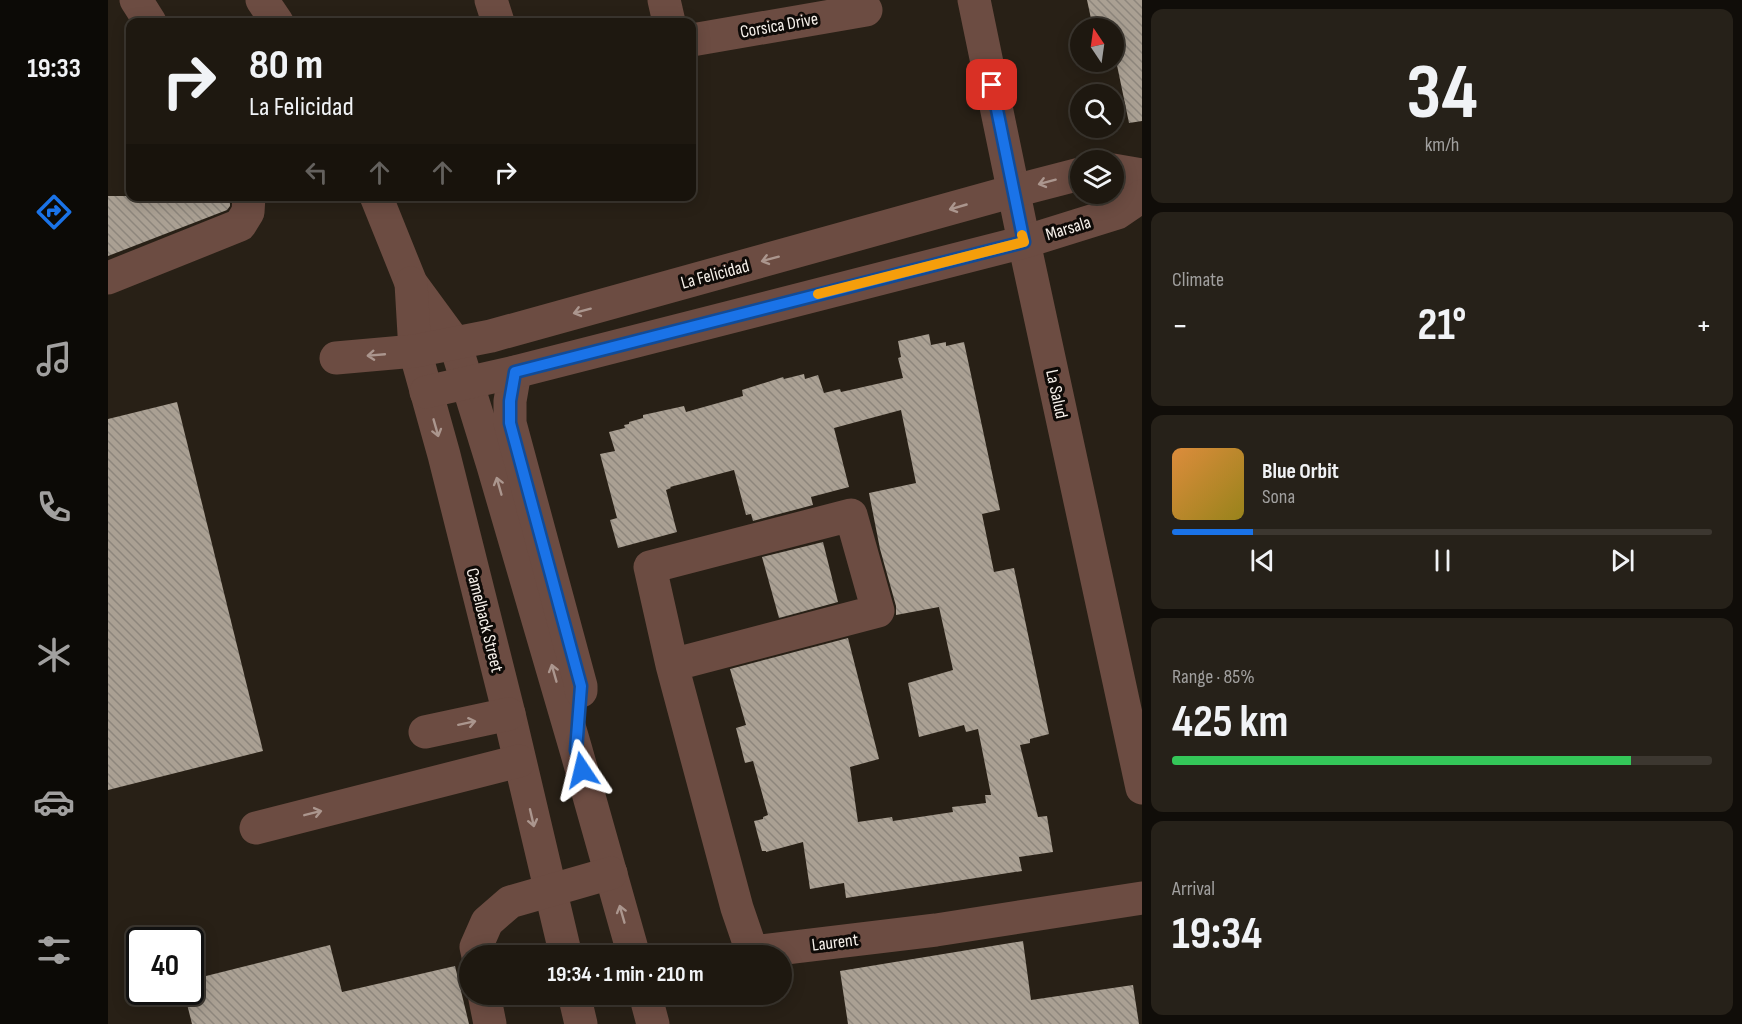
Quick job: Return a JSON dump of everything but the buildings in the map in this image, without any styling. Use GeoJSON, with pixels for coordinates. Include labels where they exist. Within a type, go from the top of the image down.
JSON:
{"type":"FeatureCollection","features":[{"type":"Feature","properties":{"kind":"street"},"geometry":{"type":"LineString","coordinates":[[136,0],[147,18]]}},
{"type":"Feature","properties":{"kind":"street"},"geometry":{"type":"LineString","coordinates":[[262,0],[274,18]]}},
{"type":"Feature","properties":{"kind":"street"},"geometry":{"type":"LineString","coordinates":[[491,0],[497,18]]}},
{"type":"Feature","properties":{"kind":"street"},"geometry":{"type":"LineString","coordinates":[[664,0],[668,18]]}},
{"type":"Feature","properties":{"kind":"street","name":"La Salud"},"geometry":{"type":"LineString","coordinates":[[974,0],[1142,788]]}},
{"type":"Feature","properties":{"kind":"street","name":"Corsica Drive"},"geometry":{"type":"LineString","coordinates":[[696,39],[866,10]]}},
{"type":"Feature","properties":{"kind":"street"},"geometry":{"type":"LineString","coordinates":[[1124,172],[1142,175]]}},
{"type":"Feature","properties":{"kind":"street"},"geometry":{"type":"LineString","coordinates":[[1014,191],[1070,177]]}},
{"type":"Feature","properties":{"kind":"street","name":"La Felicidad"},"geometry":{"type":"LineString","coordinates":[[336,358],[415,351],[502,333],[1014,191]]}},
{"type":"Feature","properties":{"kind":"street","name":"Marsala"},"geometry":{"type":"LineString","coordinates":[[1024,242],[1117,213],[1142,196]]}},
{"type":"Feature","properties":{"kind":"street"},"geometry":{"type":"LineString","coordinates":[[108,278],[240,225],[248,212],[249,201]]}},
{"type":"Feature","properties":{"kind":"street","name":"Camelback Street"},"geometry":{"type":"LineString","coordinates":[[378,201],[411,283],[455,343],[576,750],[631,945]]}},
{"type":"Feature","properties":{"kind":"street"},"geometry":{"type":"LineString","coordinates":[[426,392],[515,372],[1024,242]]}},
{"type":"Feature","properties":{"kind":"street","name":"Camelback Street"},"geometry":{"type":"LineString","coordinates":[[411,283],[415,351],[444,455],[509,714],[563,945]]}},
{"type":"Feature","properties":{"kind":"street","name":"Camelback Street"},"geometry":{"type":"LineString","coordinates":[[515,372],[510,401],[510,423],[581,686],[576,750]]}},
{"type":"Feature","properties":{"kind":"street","name":"Laurent"},"geometry":{"type":"LineString","coordinates":[[672,665],[878,611],[851,515],[650,567],[672,665],[737,908],[752,952],[936,930],[1142,898]]}},
{"type":"Feature","properties":{"kind":"street"},"geometry":{"type":"LineString","coordinates":[[425,732],[509,714]]}},
{"type":"Feature","properties":{"kind":"street"},"geometry":{"type":"LineString","coordinates":[[256,828],[519,761]]}},
{"type":"Feature","properties":{"kind":"street"},"geometry":{"type":"LineString","coordinates":[[477,945],[487,922],[510,902],[610,873]]}},
{"type":"Feature","properties":{"kind":"street"},"geometry":{"type":"LineString","coordinates":[[486,1005],[490,1024]]}},
{"type":"Feature","properties":{"kind":"street"},"geometry":{"type":"LineString","coordinates":[[577,1005],[581,1024]]}},
{"type":"Feature","properties":{"kind":"street"},"geometry":{"type":"LineString","coordinates":[[648,1005],[653,1024]]}},
{"type":"Feature","properties":{"kind":"slow traffic"},"geometry":{"type":"LineString","coordinates":[[818,294],[1024,242],[1022,235]]}},
{"type":"Feature","properties":{"kind":"route"},"geometry":{"type":"LineString","coordinates":[[582,770],[576,750],[581,686],[510,423],[510,401],[515,372],[1024,242],[992,85]]}}]}
